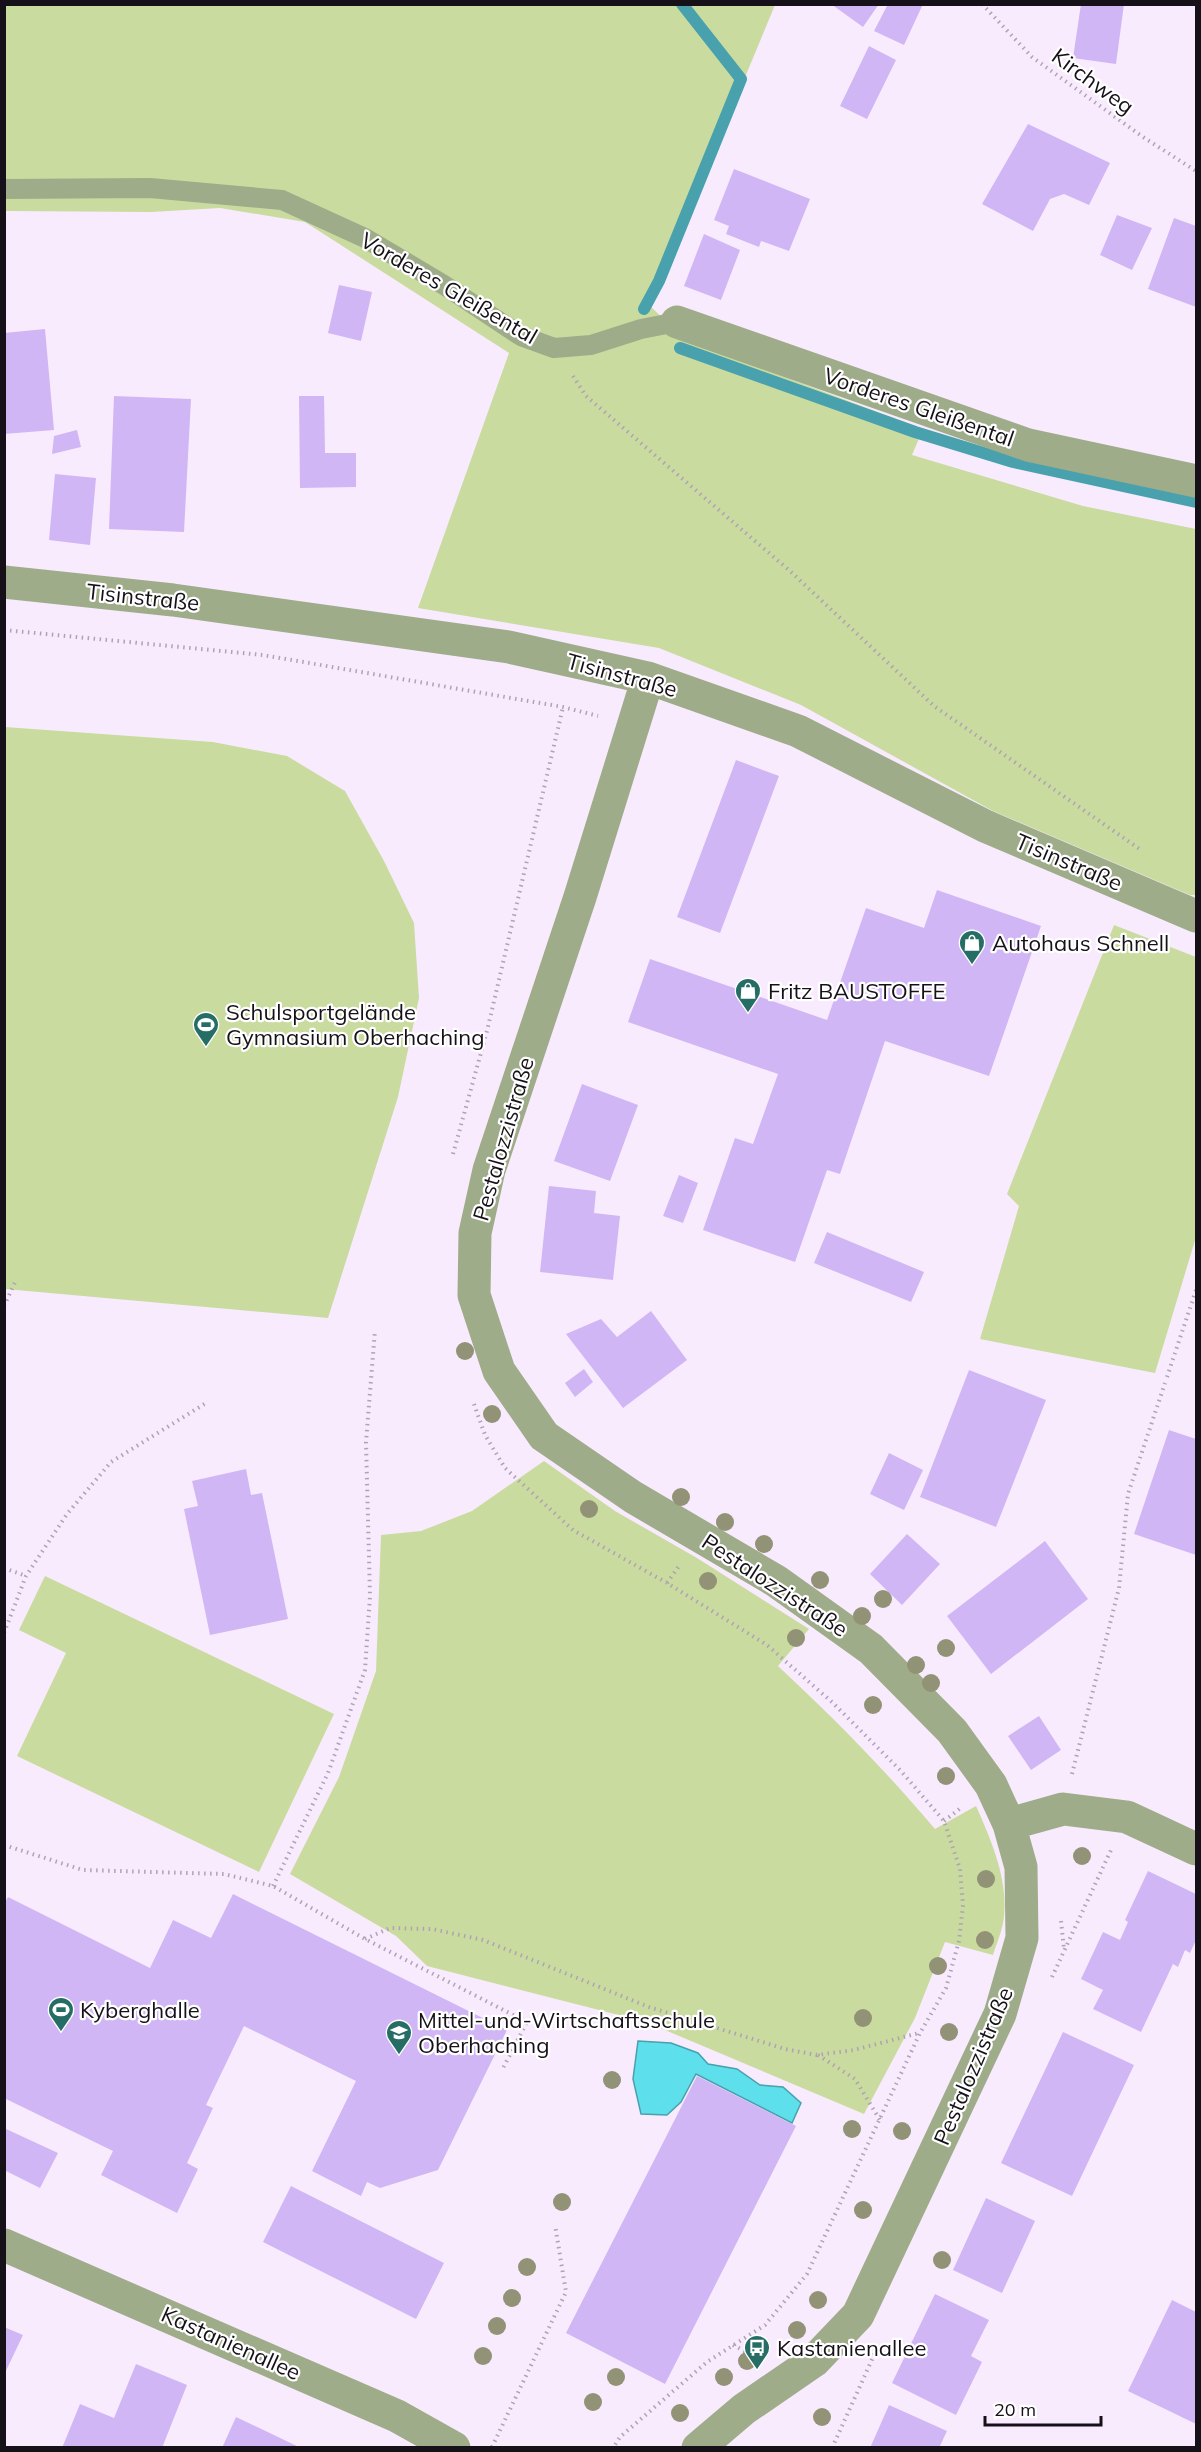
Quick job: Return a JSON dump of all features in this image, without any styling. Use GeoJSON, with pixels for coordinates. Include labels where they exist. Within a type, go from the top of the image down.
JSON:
{"type":"FeatureCollection","features":[{"type":"Feature","properties":{"kind":"street","name":"Vorderes Gleißental"},"geometry":{"type":"LineString","coordinates":[[677,322],[1028,445],[1197,481]]}},
{"type":"Feature","properties":{"kind":"street","name":"Tisinstraße"},"geometry":{"type":"LineString","coordinates":[[4,582],[173,600],[509,647],[648,678],[798,730],[985,826],[1197,916]]}},
{"type":"Feature","properties":{"kind":"street","name":"Pestalozzistraße"},"geometry":{"type":"LineString","coordinates":[[648,678],[580,897],[489,1170],[475,1233],[474,1296],[499,1371],[544,1436],[633,1497],[776,1581],[871,1649],[952,1731],[992,1785],[1009,1824],[1021,1867],[1022,1938],[1000,2014],[858,2315],[814,2361],[744,2409],[698,2448]]}},
{"type":"Feature","properties":{"kind":"street"},"geometry":{"type":"LineString","coordinates":[[1009,1824],[1063,1809],[1126,1817],[1197,1849]]}},
{"type":"Feature","properties":{"kind":"street","name":"Kastanienallee"},"geometry":{"type":"LineString","coordinates":[[4,2245],[397,2416],[454,2448]]}},
{"type":"Feature","properties":{"kind":"lane","name":"Vorderes Gleißental"},"geometry":{"type":"LineString","coordinates":[[4,189],[150,188],[282,200],[365,238],[444,285],[521,336],[554,348],[591,345],[641,329],[677,322]]}},
{"type":"Feature","properties":{"kind":"path","name":"Kirchweg"},"geometry":{"type":"LineString","coordinates":[[982,4],[1032,57],[1143,137],[1197,171]]}},
{"type":"Feature","properties":{"kind":"path"},"geometry":{"type":"LineString","coordinates":[[554,348],[586,396],[790,572],[934,706],[1144,853]]}},
{"type":"Feature","properties":{"kind":"path"},"geometry":{"type":"LineString","coordinates":[[4,630],[263,655],[563,707],[633,725]]}},
{"type":"Feature","properties":{"kind":"path"},"geometry":{"type":"LineString","coordinates":[[4,1306],[16,1280]]}},
{"type":"Feature","properties":{"kind":"path"},"geometry":{"type":"LineString","coordinates":[[1167,1377],[1197,1290]]}},
{"type":"Feature","properties":{"kind":"path"},"geometry":{"type":"LineString","coordinates":[[273,1886],[328,1773],[364,1670],[370,1596],[366,1442],[375,1330]]}},
{"type":"Feature","properties":{"kind":"path"},"geometry":{"type":"LineString","coordinates":[[1063,1809],[1119,1588],[1128,1494],[1165,1383]]}},
{"type":"Feature","properties":{"kind":"path"},"geometry":{"type":"LineString","coordinates":[[4,1633],[26,1576],[67,1514],[111,1462],[206,1403]]}},
{"type":"Feature","properties":{"kind":"path"},"geometry":{"type":"LineString","coordinates":[[506,1468],[573,1530],[667,1582],[766,1644],[833,1703],[900,1770],[944,1821],[960,1869],[963,1905],[960,1929],[946,1988],[920,2032],[807,2274],[765,2325],[707,2362],[620,2438],[614,2448]]}},
{"type":"Feature","properties":{"kind":"path"},"geometry":{"type":"LineString","coordinates":[[4,1568],[26,1576]]}},
{"type":"Feature","properties":{"kind":"path"},"geometry":{"type":"LineString","coordinates":[[4,1845],[83,1870],[224,1874],[273,1886],[364,1939],[527,2022],[502,2070]]}},
{"type":"Feature","properties":{"kind":"path"},"geometry":{"type":"LineString","coordinates":[[364,1939],[390,1928],[432,1929],[483,1940],[649,2007],[785,2049],[817,2055],[854,2050],[920,2032]]}},
{"type":"Feature","properties":{"kind":"path"},"geometry":{"type":"LineString","coordinates":[[817,2055],[855,2079],[880,2121]]}},
{"type":"Feature","properties":{"kind":"path"},"geometry":{"type":"LineString","coordinates":[[491,2448],[566,2292],[555,2225]]}},
{"type":"Feature","properties":{"kind":"green space"},"geometry":{"type":"Polygon","coordinates":[[[5,5],[775,5],[650,306],[686,340],[923,429],[912,455],[1083,506],[1196,529],[1196,895],[1190,895],[993,811],[801,705],[659,648],[418,608],[509,353],[305,222],[220,208],[151,212],[5,211],[5,5]]]}},
{"type":"Feature","properties":{"kind":"green space","name":"Schulsportgelände Gymnasium Oberhaching"},"geometry":{"type":"Polygon","coordinates":[[[5,727],[213,742],[287,756],[345,791],[384,861],[414,923],[419,998],[398,1097],[328,1318],[5,1289],[5,727]]]}},
{"type":"Feature","properties":{"kind":"green space"},"geometry":{"type":"Polygon","coordinates":[[[1114,925],[1196,957],[1196,1237],[1155,1373],[980,1339],[1019,1206],[1007,1194],[1114,925]]]}},
{"type":"Feature","properties":{"kind":"green space"},"geometry":{"type":"Polygon","coordinates":[[[544,1461],[615,1511],[697,1558],[809,1629],[778,1666],[859,1745],[935,1829],[976,1806],[998,1863],[1004,1893],[1003,1923],[993,1955],[945,1942],[915,2018],[864,2114],[646,2022],[427,1966],[396,1936],[290,1874],[339,1777],[376,1671],[381,1535],[421,1531],[472,1511],[544,1461]]]}},
{"type":"Feature","properties":{"kind":"green space"},"geometry":{"type":"Polygon","coordinates":[[[45,1576],[334,1714],[259,1872],[17,1756],[66,1653],[19,1630],[45,1576]]]}},
{"type":"Feature","properties":{"kind":"water"},"geometry":{"type":"Polygon","coordinates":[[[638,2041],[671,2043],[698,2053],[708,2064],[737,2069],[760,2085],[783,2087],[801,2103],[792,2123],[696,2074],[681,2102],[667,2115],[641,2114],[633,2079],[638,2041]]]}},
{"type":"Feature","properties":{"kind":"building"},"geometry":{"type":"Polygon","coordinates":[[[831,4],[879,4],[863,27],[831,4]]]}},
{"type":"Feature","properties":{"kind":"building"},"geometry":{"type":"Polygon","coordinates":[[[888,4],[923,4],[904,45],[874,31],[888,4]]]}},
{"type":"Feature","properties":{"kind":"building"},"geometry":{"type":"Polygon","coordinates":[[[1081,4],[1124,4],[1116,64],[1073,58],[1081,4]]]}},
{"type":"Feature","properties":{"kind":"building"},"geometry":{"type":"Polygon","coordinates":[[[869,46],[896,60],[867,119],[840,106],[869,46]]]}},
{"type":"Feature","properties":{"kind":"building"},"geometry":{"type":"Polygon","coordinates":[[[1028,124],[1110,163],[1089,205],[1064,194],[1050,199],[1033,231],[982,204],[1028,124]]]}},
{"type":"Feature","properties":{"kind":"building"},"geometry":{"type":"Polygon","coordinates":[[[734,169],[810,199],[789,251],[761,241],[759,247],[726,234],[729,226],[714,220],[734,169]]]}},
{"type":"Feature","properties":{"kind":"building"},"geometry":{"type":"Polygon","coordinates":[[[1117,215],[1152,228],[1132,270],[1100,255],[1117,215]]]}},
{"type":"Feature","properties":{"kind":"building"},"geometry":{"type":"Polygon","coordinates":[[[1174,218],[1196,226],[1196,307],[1148,289],[1174,218]]]}},
{"type":"Feature","properties":{"kind":"building"},"geometry":{"type":"Polygon","coordinates":[[[704,234],[740,250],[721,300],[684,286],[704,234]]]}},
{"type":"Feature","properties":{"kind":"building"},"geometry":{"type":"Polygon","coordinates":[[[339,285],[372,292],[361,341],[328,333],[339,285]]]}},
{"type":"Feature","properties":{"kind":"building"},"geometry":{"type":"Polygon","coordinates":[[[45,329],[54,430],[4,434],[4,333],[45,329]]]}},
{"type":"Feature","properties":{"kind":"building"},"geometry":{"type":"Polygon","coordinates":[[[114,396],[191,399],[184,532],[109,529],[114,396]]]}},
{"type":"Feature","properties":{"kind":"building"},"geometry":{"type":"Polygon","coordinates":[[[299,396],[324,396],[325,453],[356,453],[356,487],[300,488],[299,396]]]}},
{"type":"Feature","properties":{"kind":"building"},"geometry":{"type":"Polygon","coordinates":[[[77,430],[81,447],[52,454],[54,436],[77,430]]]}},
{"type":"Feature","properties":{"kind":"building"},"geometry":{"type":"Polygon","coordinates":[[[55,474],[96,478],[90,545],[49,540],[55,474]]]}},
{"type":"Feature","properties":{"kind":"building"},"geometry":{"type":"Polygon","coordinates":[[[736,760],[779,776],[720,933],[677,917],[736,760]]]}},
{"type":"Feature","properties":{"kind":"building"},"geometry":{"type":"Polygon","coordinates":[[[937,890],[1041,926],[989,1076],[885,1041],[840,1174],[827,1170],[795,1262],[703,1230],[735,1138],[753,1144],[778,1074],[628,1022],[650,959],[827,1020],[866,908],[924,928],[937,890]]]}},
{"type":"Feature","properties":{"kind":"building"},"geometry":{"type":"Polygon","coordinates":[[[582,1084],[638,1105],[610,1181],[554,1161],[582,1084]]]}},
{"type":"Feature","properties":{"kind":"building"},"geometry":{"type":"Polygon","coordinates":[[[679,1175],[698,1183],[683,1223],[663,1216],[679,1175]]]}},
{"type":"Feature","properties":{"kind":"building"},"geometry":{"type":"Polygon","coordinates":[[[549,1186],[596,1191],[594,1213],[620,1216],[613,1280],[540,1272],[549,1186]]]}},
{"type":"Feature","properties":{"kind":"building"},"geometry":{"type":"Polygon","coordinates":[[[827,1232],[924,1272],[911,1302],[814,1263],[827,1232]]]}},
{"type":"Feature","properties":{"kind":"building"},"geometry":{"type":"Polygon","coordinates":[[[651,1311],[687,1360],[623,1408],[566,1334],[601,1319],[617,1337],[651,1311]]]}},
{"type":"Feature","properties":{"kind":"building"},"geometry":{"type":"Polygon","coordinates":[[[584,1369],[593,1382],[575,1397],[565,1383],[584,1369]]]}},
{"type":"Feature","properties":{"kind":"building"},"geometry":{"type":"Polygon","coordinates":[[[969,1370],[1046,1400],[996,1527],[920,1497],[969,1370]]]}},
{"type":"Feature","properties":{"kind":"building"},"geometry":{"type":"Polygon","coordinates":[[[1169,1430],[1196,1439],[1196,1555],[1134,1534],[1169,1430]]]}},
{"type":"Feature","properties":{"kind":"building"},"geometry":{"type":"Polygon","coordinates":[[[889,1453],[923,1470],[904,1510],[870,1494],[889,1453]]]}},
{"type":"Feature","properties":{"kind":"building"},"geometry":{"type":"Polygon","coordinates":[[[246,1469],[251,1495],[262,1493],[288,1619],[210,1635],[184,1509],[198,1506],[192,1481],[246,1469]]]}},
{"type":"Feature","properties":{"kind":"building"},"geometry":{"type":"Polygon","coordinates":[[[907,1534],[940,1564],[902,1605],[870,1574],[907,1534]]]}},
{"type":"Feature","properties":{"kind":"building"},"geometry":{"type":"Polygon","coordinates":[[[1045,1541],[1088,1599],[991,1674],[947,1616],[1045,1541]]]}},
{"type":"Feature","properties":{"kind":"building"},"geometry":{"type":"Polygon","coordinates":[[[1039,1716],[1061,1750],[1031,1770],[1008,1736],[1039,1716]]]}},
{"type":"Feature","properties":{"kind":"building"},"geometry":{"type":"Polygon","coordinates":[[[1148,1871],[1196,1894],[1196,1940],[1190,1953],[1185,1950],[1178,1967],[1173,1964],[1141,2032],[1093,2009],[1103,1990],[1081,1979],[1103,1932],[1120,1940],[1128,1922],[1125,1920],[1148,1871]]]}},
{"type":"Feature","properties":{"kind":"building","name":"Mittel-und-Wirtschaftsschule Oberhaching"},"geometry":{"type":"Polygon","coordinates":[[[233,1894],[507,2030],[438,2170],[380,2188],[367,2182],[361,2196],[312,2171],[356,2081],[244,2026],[206,2105],[213,2108],[187,2163],[198,2169],[177,2213],[101,2175],[113,2151],[4,2098],[4,1904],[8,1897],[150,1968],[173,1920],[211,1938],[233,1894]]]}},
{"type":"Feature","properties":{"kind":"building"},"geometry":{"type":"Polygon","coordinates":[[[1063,2032],[1134,2065],[1072,2196],[1001,2163],[1063,2032]]]}},
{"type":"Feature","properties":{"kind":"building"},"geometry":{"type":"Polygon","coordinates":[[[697,2076],[796,2126],[665,2384],[566,2333],[697,2076]]]}},
{"type":"Feature","properties":{"kind":"building"},"geometry":{"type":"Polygon","coordinates":[[[4,2128],[58,2153],[40,2188],[4,2170],[4,2128]]]}},
{"type":"Feature","properties":{"kind":"building"},"geometry":{"type":"Polygon","coordinates":[[[291,2186],[444,2263],[416,2319],[263,2242],[291,2186]]]}},
{"type":"Feature","properties":{"kind":"building"},"geometry":{"type":"Polygon","coordinates":[[[986,2198],[1035,2221],[1002,2293],[953,2270],[986,2198]]]}},
{"type":"Feature","properties":{"kind":"building"},"geometry":{"type":"Polygon","coordinates":[[[935,2294],[989,2320],[971,2356],[982,2362],[956,2415],[892,2383],[935,2294]]]}},
{"type":"Feature","properties":{"kind":"building"},"geometry":{"type":"Polygon","coordinates":[[[1172,2300],[1196,2312],[1196,2424],[1128,2391],[1172,2300]]]}},
{"type":"Feature","properties":{"kind":"building"},"geometry":{"type":"Polygon","coordinates":[[[4,2327],[23,2335],[4,2375],[4,2327]]]}},
{"type":"Feature","properties":{"kind":"building"},"geometry":{"type":"Polygon","coordinates":[[[136,2364],[187,2385],[162,2448],[62,2448],[80,2404],[114,2418],[136,2364]]]}},
{"type":"Feature","properties":{"kind":"building"},"geometry":{"type":"Polygon","coordinates":[[[889,2405],[947,2431],[939,2448],[870,2448],[889,2405]]]}},
{"type":"Feature","properties":{"kind":"building"},"geometry":{"type":"Polygon","coordinates":[[[236,2417],[301,2448],[222,2448],[236,2417]]]}},
{"type":"Feature","properties":{"kind":"waterway"},"geometry":{"type":"LineString","coordinates":[[644,309],[659,281],[741,79],[682,4]]}},
{"type":"Feature","properties":{"kind":"waterway"},"geometry":{"type":"LineString","coordinates":[[680,348],[915,432],[1013,462],[1196,502]]}},
{"type":"Feature","properties":{"kind":"place","name":"Autohaus Schnell"},"geometry":{"type":"Point","coordinates":[972,966]}},
{"type":"Feature","properties":{"kind":"place","name":"Fritz BAUSTOFFE"},"geometry":{"type":"Point","coordinates":[748,1014]}},
{"type":"Feature","properties":{"kind":"place","name":"Schulsportgelände Gymnasium Oberhaching"},"geometry":{"type":"Point","coordinates":[206,1048]}},
{"type":"Feature","properties":{"kind":"place","name":"Kyberghalle"},"geometry":{"type":"Point","coordinates":[61,2033]}},
{"type":"Feature","properties":{"kind":"place","name":"Mittel-und-Wirtschaftsschule Oberhaching"},"geometry":{"type":"Point","coordinates":[399,2056]}},
{"type":"Feature","properties":{"kind":"place","name":"Kastanienallee"},"geometry":{"type":"Point","coordinates":[757,2371]}}]}
